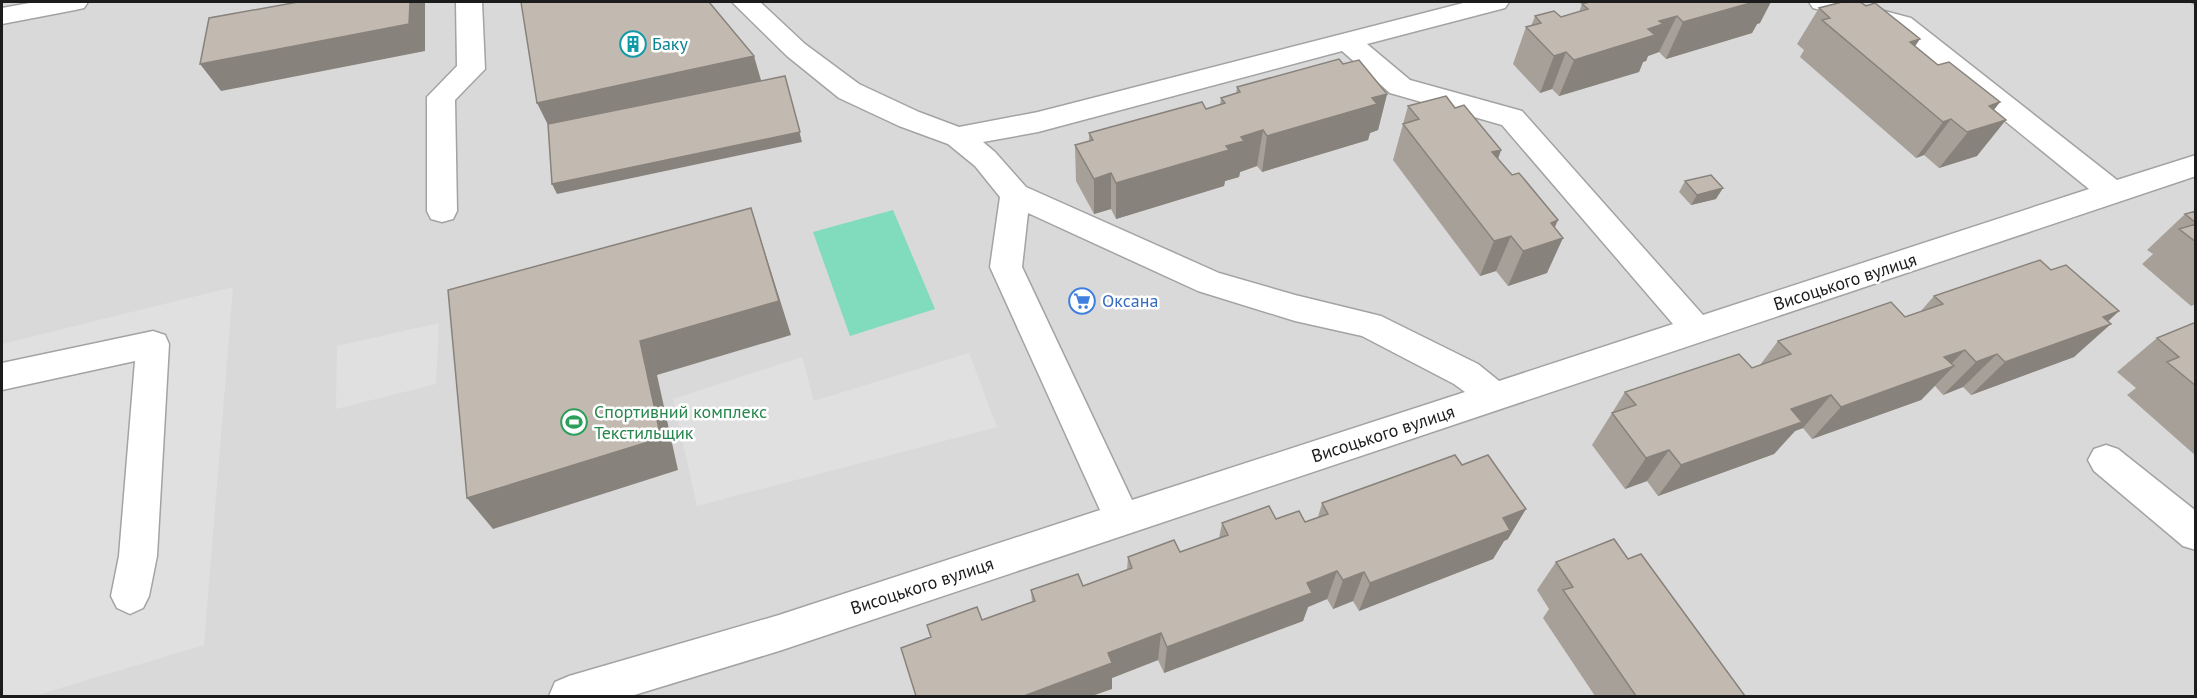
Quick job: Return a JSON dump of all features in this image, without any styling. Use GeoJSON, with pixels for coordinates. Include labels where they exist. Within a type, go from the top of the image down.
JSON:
{"type":"FeatureCollection","features":[{"type":"Feature","properties":{"kind":"street"},"geometry":{"type":"LineString","coordinates":[[2,16],[75,2]]}},
{"type":"Feature","properties":{"kind":"street"},"geometry":{"type":"LineString","coordinates":[[442,211],[441,97],[471,69],[469,2]]}},
{"type":"Feature","properties":{"kind":"street"},"geometry":{"type":"LineString","coordinates":[[745,2],[795,50],[849,91],[909,119],[958,138],[985,159],[1015,195],[1209,282],[1295,308],[1371,325],[1466,374],[1495,397]]}},
{"type":"Feature","properties":{"kind":"street"},"geometry":{"type":"LineString","coordinates":[[958,138],[1038,122],[1496,2]]}},
{"type":"Feature","properties":{"kind":"street"},"geometry":{"type":"LineString","coordinates":[[1822,2],[1902,24],[2114,193]]}},
{"type":"Feature","properties":{"kind":"street"},"geometry":{"type":"LineString","coordinates":[[1347,41],[1400,87],[1512,118],[1698,331]]}},
{"type":"Feature","properties":{"kind":"street","name":"Висоцького вулиця"},"geometry":{"type":"LineString","coordinates":[[569,696],[779,633],[2196,165]]}},
{"type":"Feature","properties":{"kind":"street"},"geometry":{"type":"LineString","coordinates":[[1015,195],[1006,267],[1123,520]]}},
{"type":"Feature","properties":{"kind":"street"},"geometry":{"type":"LineString","coordinates":[[2,376],[153,344],[138,556],[130,596]]}},
{"type":"Feature","properties":{"kind":"street"},"geometry":{"type":"LineString","coordinates":[[2106,460],[2196,534]]}},
{"type":"Feature","properties":{"kind":"shaded area"},"geometry":{"type":"Polygon","coordinates":[[[2,2],[2195,2],[2195,696],[2,696],[2,2]]]}},
{"type":"Feature","properties":{"kind":"shaded area"},"geometry":{"type":"Polygon","coordinates":[[[233,287],[204,645],[34,696],[2,696],[2,344],[233,287]]]}},
{"type":"Feature","properties":{"kind":"shaded area"},"geometry":{"type":"Polygon","coordinates":[[[439,323],[436,384],[336,409],[337,346],[439,323]]]}},
{"type":"Feature","properties":{"kind":"shaded area"},"geometry":{"type":"Polygon","coordinates":[[[969,353],[997,427],[697,506],[673,399],[802,357],[814,401],[969,353]]]}},
{"type":"Feature","properties":{"kind":"green space"},"geometry":{"type":"Polygon","coordinates":[[[893,210],[935,309],[850,336],[813,232],[893,210]]]}},
{"type":"Feature","properties":{"kind":"building"},"geometry":{"type":"Polygon","coordinates":[[[298,2],[410,2],[409,24],[200,64],[209,18],[298,2]]]}},
{"type":"Feature","properties":{"kind":"building","name":"Баку"},"geometry":{"type":"Polygon","coordinates":[[[521,2],[709,2],[754,56],[537,103],[521,2]]]}},
{"type":"Feature","properties":{"kind":"building"},"geometry":{"type":"Polygon","coordinates":[[[1589,2],[1754,2],[1683,22],[1677,16],[1659,21],[1663,24],[1648,29],[1655,35],[1574,60],[1566,52],[1554,56],[1526,27],[1541,23],[1535,16],[1554,11],[1561,17],[1588,9],[1582,4],[1589,2]]]}},
{"type":"Feature","properties":{"kind":"building"},"geometry":{"type":"Polygon","coordinates":[[[1842,2],[1860,2],[1866,6],[1875,3],[1920,39],[1910,42],[1938,65],[1949,62],[2000,102],[1989,106],[2006,120],[1967,132],[1951,119],[1943,122],[1822,20],[1830,18],[1819,8],[1842,2]]]}},
{"type":"Feature","properties":{"kind":"building"},"geometry":{"type":"Polygon","coordinates":[[[1339,59],[1343,64],[1359,60],[1387,94],[1372,98],[1377,104],[1267,136],[1263,130],[1241,137],[1244,141],[1226,146],[1229,150],[1116,183],[1111,173],[1094,179],[1075,145],[1093,140],[1089,133],[1202,102],[1206,109],[1225,103],[1221,98],[1240,92],[1237,87],[1339,59]]]}},
{"type":"Feature","properties":{"kind":"building"},"geometry":{"type":"Polygon","coordinates":[[[785,76],[800,132],[552,184],[548,124],[785,76]]]}},
{"type":"Feature","properties":{"kind":"building"},"geometry":{"type":"Polygon","coordinates":[[[1446,96],[1455,108],[1464,105],[1501,150],[1492,152],[1512,175],[1519,173],[1558,220],[1551,223],[1563,238],[1523,251],[1511,236],[1494,241],[1403,124],[1419,119],[1408,106],[1446,96]]]}},
{"type":"Feature","properties":{"kind":"building"},"geometry":{"type":"Polygon","coordinates":[[[1711,175],[1723,188],[1697,195],[1685,181],[1711,175]]]}},
{"type":"Feature","properties":{"kind":"building","name":"Спортивний комплекс Текстильщик"},"geometry":{"type":"Polygon","coordinates":[[[751,208],[779,301],[640,341],[661,438],[467,498],[448,290],[751,208]]]}},
{"type":"Feature","properties":{"kind":"building"},"geometry":{"type":"Polygon","coordinates":[[[2196,211],[2196,223],[2185,214],[2196,211]]]}},
{"type":"Feature","properties":{"kind":"building"},"geometry":{"type":"Polygon","coordinates":[[[2196,224],[2196,242],[2179,229],[2196,224]]]}},
{"type":"Feature","properties":{"kind":"building"},"geometry":{"type":"Polygon","coordinates":[[[2040,260],[2051,270],[2066,265],[2119,311],[2103,317],[2111,324],[2005,362],[1997,354],[1976,362],[1965,350],[1944,357],[1954,366],[1841,407],[1831,395],[1791,409],[1802,422],[1681,465],[1669,450],[1646,458],[1612,413],[1636,405],[1625,392],[1739,354],[1752,368],[1791,354],[1778,341],[1891,302],[1905,317],[1943,304],[1934,296],[2040,260]]]}},
{"type":"Feature","properties":{"kind":"building"},"geometry":{"type":"Polygon","coordinates":[[[2196,322],[2196,386],[2167,362],[2179,357],[2157,338],[2196,322]]]}},
{"type":"Feature","properties":{"kind":"building"},"geometry":{"type":"Polygon","coordinates":[[[1455,455],[1462,465],[1488,455],[1526,509],[1503,518],[1510,530],[1370,583],[1364,572],[1343,580],[1337,571],[1307,583],[1312,593],[1167,647],[1161,633],[1108,653],[1112,663],[1024,696],[916,696],[901,648],[931,637],[927,625],[977,607],[982,620],[1035,601],[1031,590],[1078,574],[1083,586],[1132,568],[1128,557],[1174,540],[1180,552],[1228,535],[1222,523],[1269,506],[1276,519],[1299,511],[1305,522],[1328,514],[1322,503],[1455,455]]]}},
{"type":"Feature","properties":{"kind":"building"},"geometry":{"type":"Polygon","coordinates":[[[1614,539],[1628,559],[1641,554],[1745,696],[1636,696],[1563,590],[1573,587],[1556,562],[1614,539]]]}},
{"type":"Feature","properties":{"kind":"place","name":"Баку"},"geometry":{"type":"Point","coordinates":[633,44]}},
{"type":"Feature","properties":{"kind":"place","name":"Оксана"},"geometry":{"type":"Point","coordinates":[1082,301]}},
{"type":"Feature","properties":{"kind":"place","name":"Спортивний комплекс Текстильщик"},"geometry":{"type":"Point","coordinates":[574,422]}}]}
